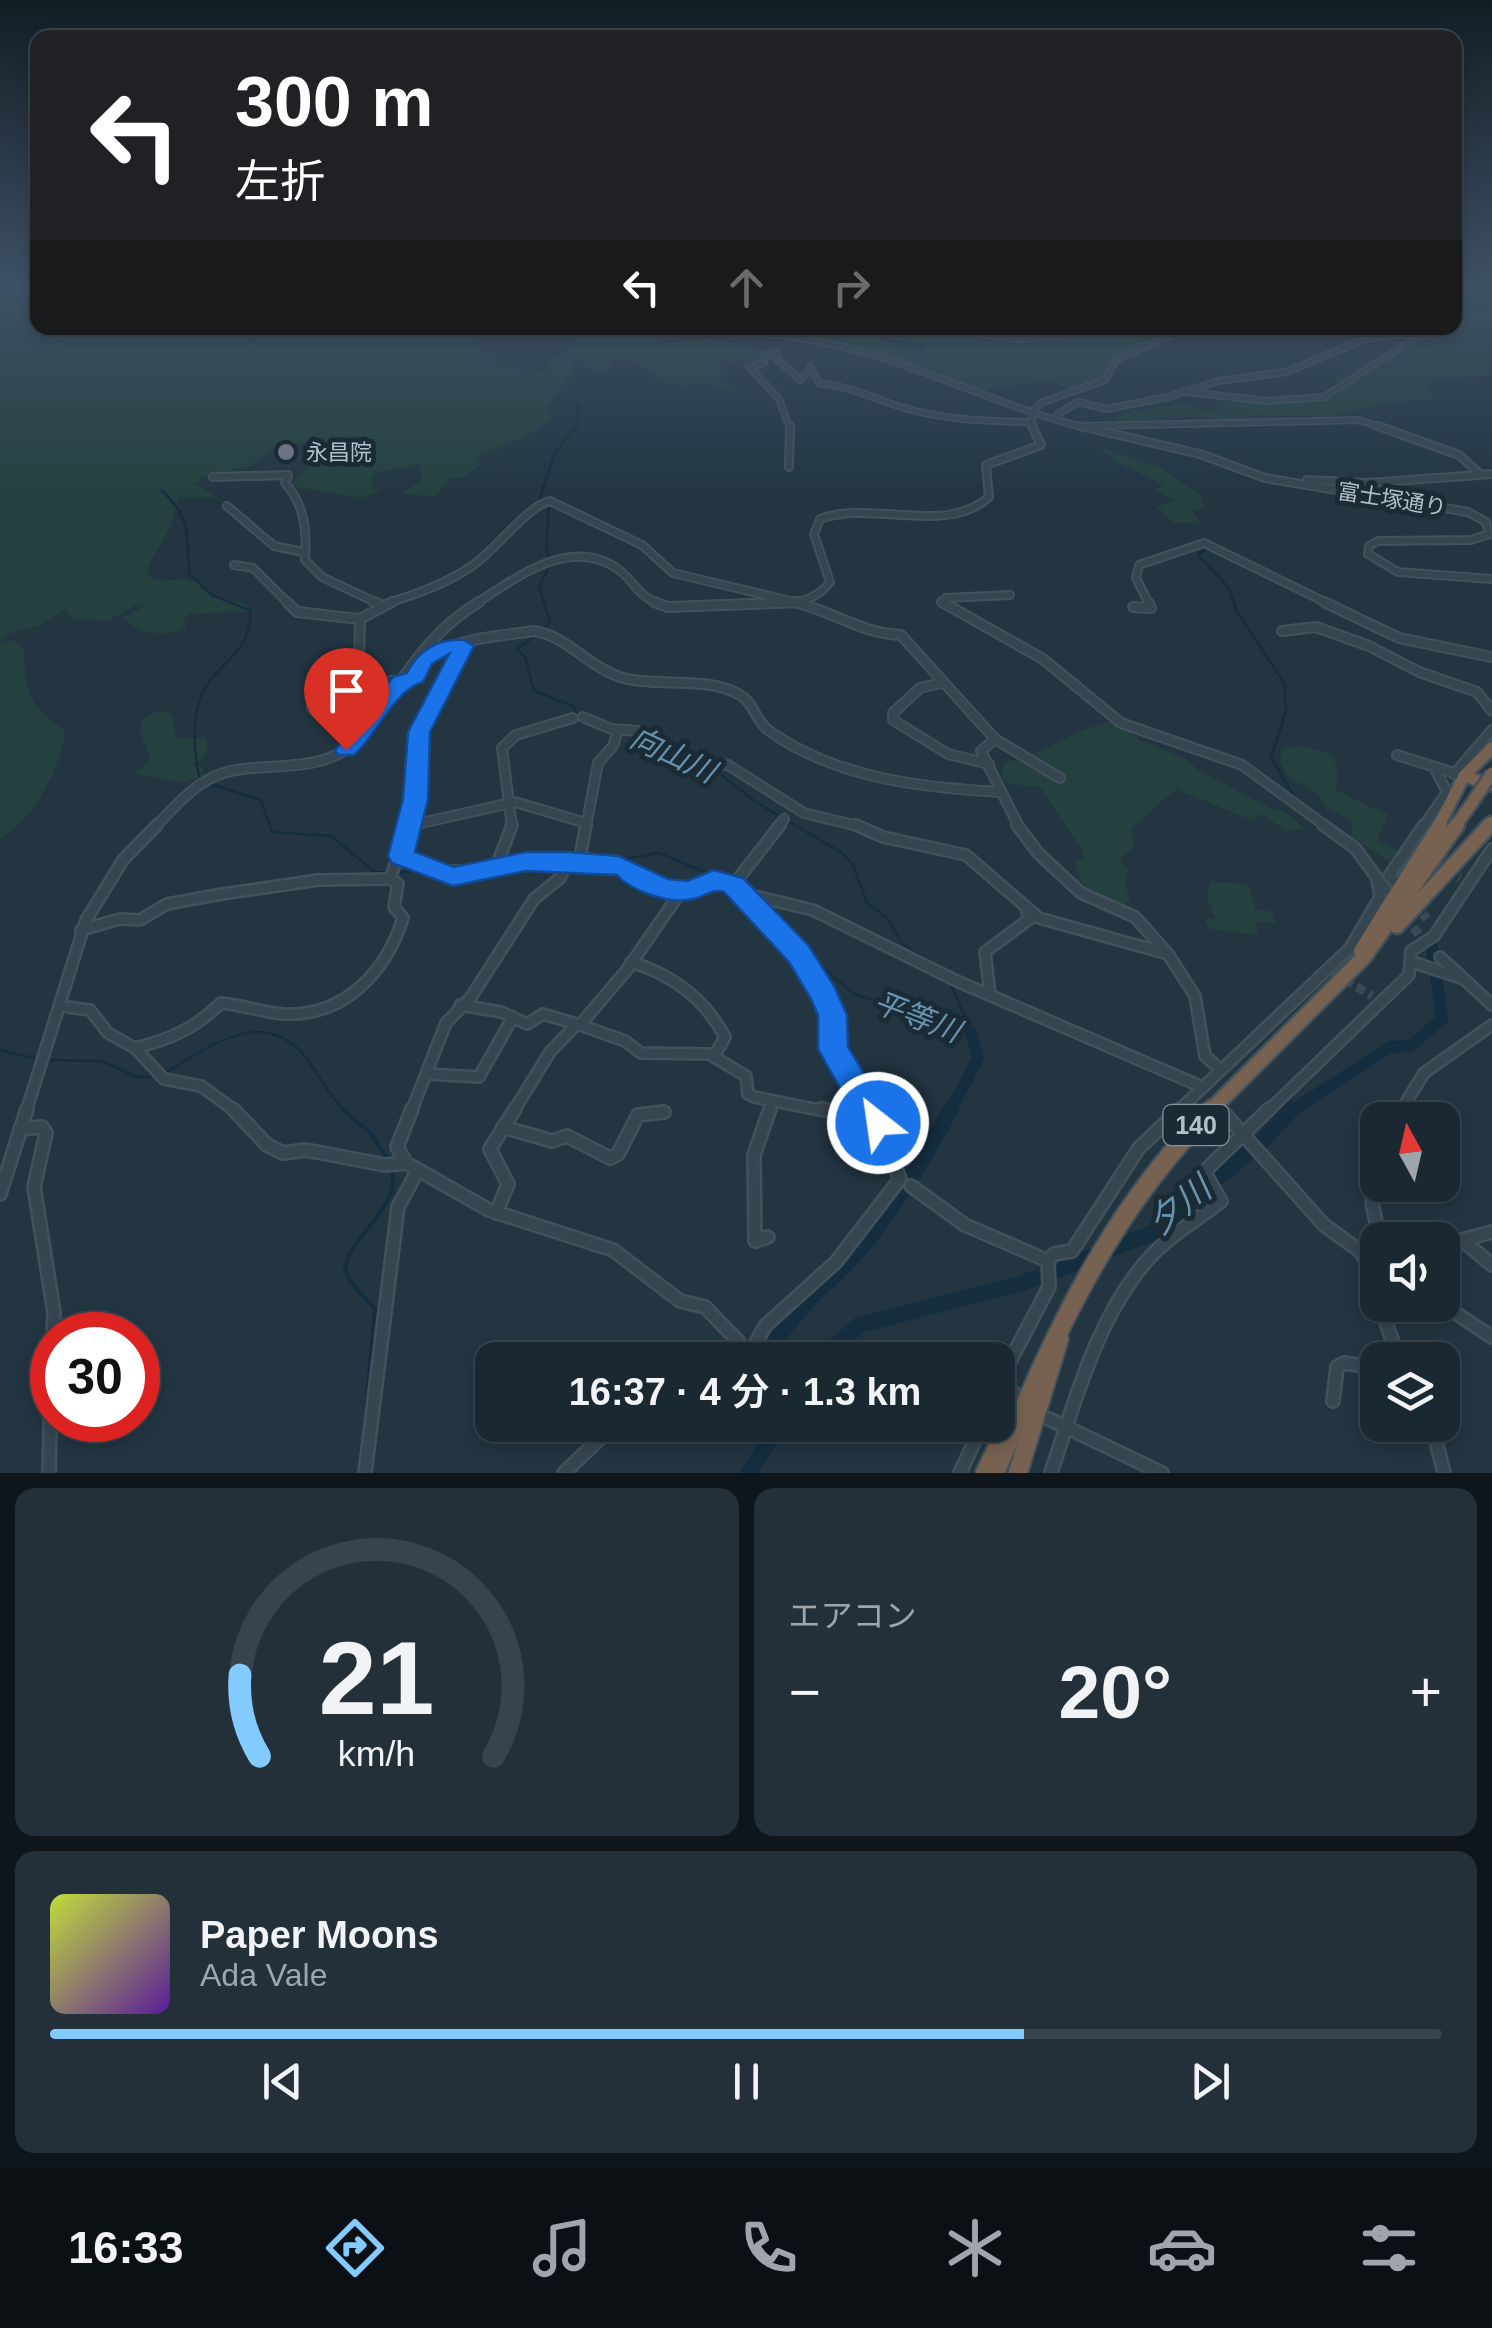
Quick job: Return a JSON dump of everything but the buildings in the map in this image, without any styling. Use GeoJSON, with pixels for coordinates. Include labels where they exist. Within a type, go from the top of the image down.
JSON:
{"type":"FeatureCollection","features":[{"type":"Feature","properties":{"kind":"highway"},"geometry":{"type":"LineString","coordinates":[[1300,1023],[1362,950],[1444,818],[1459,775],[1492,748]]}},
{"type":"Feature","properties":{"kind":"highway","name":"140"},"geometry":{"type":"LineString","coordinates":[[995,1473],[1021,1390],[1107,1239],[1165,1158],[1364,958],[1492,773]]}},
{"type":"Feature","properties":{"kind":"highway"},"geometry":{"type":"LineString","coordinates":[[1459,775],[1492,785]]}},
{"type":"Feature","properties":{"kind":"highway"},"geometry":{"type":"LineString","coordinates":[[1364,958],[1476,846],[1492,822]]}},
{"type":"Feature","properties":{"kind":"highway"},"geometry":{"type":"LineString","coordinates":[[1018,1473],[1070,1306]]}},
{"type":"Feature","properties":{"kind":"highway"},"geometry":{"type":"LineString","coordinates":[[985,1473],[1021,1390]]}},
{"type":"Feature","properties":{"kind":"street"},"geometry":{"type":"LineString","coordinates":[[766,359],[764,364],[749,366],[776,388],[784,406],[791,439],[790,468]]}},
{"type":"Feature","properties":{"kind":"street"},"geometry":{"type":"LineString","coordinates":[[777,359],[795,370],[800,380],[805,378],[806,368],[811,367],[818,383],[853,386],[907,408],[967,420],[1030,422]]}},
{"type":"Feature","properties":{"kind":"street","name":"富士塚通り"},"geometry":{"type":"LineString","coordinates":[[886,359],[1077,426],[1191,452],[1288,482],[1475,516],[1490,527],[1485,537],[1386,540],[1369,546],[1368,554],[1398,572],[1492,579]]}},
{"type":"Feature","properties":{"kind":"street"},"geometry":{"type":"LineString","coordinates":[[0,1194],[81,930],[123,860],[199,784],[226,772],[302,765],[337,755],[362,736],[447,621],[545,561],[587,558],[612,566],[640,596],[668,607],[800,603],[822,594],[830,582],[814,534],[820,518],[852,509],[947,514],[976,510],[989,498],[986,465],[1041,445],[1030,422],[1031,412],[1044,402],[1105,380],[1118,359]]}},
{"type":"Feature","properties":{"kind":"street"},"geometry":{"type":"LineString","coordinates":[[1318,359],[1286,372],[1218,381],[1188,392],[1106,409],[1084,401],[1054,418],[1077,426],[1360,420],[1459,455],[1480,474]]}},
{"type":"Feature","properties":{"kind":"street"},"geometry":{"type":"LineString","coordinates":[[1188,392],[1266,401],[1324,396],[1384,359]]}},
{"type":"Feature","properties":{"kind":"street"},"geometry":{"type":"LineString","coordinates":[[1288,482],[1368,484],[1492,474]]}},
{"type":"Feature","properties":{"kind":"street"},"geometry":{"type":"LineString","coordinates":[[213,477],[288,475],[284,483],[297,497],[307,531],[304,552],[322,577],[379,604]]}},
{"type":"Feature","properties":{"kind":"street"},"geometry":{"type":"LineString","coordinates":[[234,566],[254,568],[297,612],[360,619],[379,604],[430,590],[467,569],[544,501],[642,545],[673,573],[800,603],[856,623],[870,634],[901,635],[941,684],[995,739],[1060,778]]}},
{"type":"Feature","properties":{"kind":"street"},"geometry":{"type":"LineString","coordinates":[[227,506],[252,525],[258,538],[281,550],[304,552]]}},
{"type":"Feature","properties":{"kind":"street"},"geometry":{"type":"LineString","coordinates":[[1133,607],[1151,608],[1136,578],[1138,565],[1207,544],[1398,638],[1492,657]]}},
{"type":"Feature","properties":{"kind":"street"},"geometry":{"type":"LineString","coordinates":[[1010,595],[946,598],[941,603],[1043,658],[1122,723],[1242,765],[1355,848],[1386,890]]}},
{"type":"Feature","properties":{"kind":"street"},"geometry":{"type":"LineString","coordinates":[[360,619],[359,662],[314,701],[315,713],[327,717],[357,714],[380,700],[390,682],[412,680],[423,660],[444,648],[505,633],[542,632],[622,678],[663,680],[739,694],[764,727],[852,770],[935,790],[1000,792]]}},
{"type":"Feature","properties":{"kind":"street"},"geometry":{"type":"LineString","coordinates":[[1282,631],[1316,627],[1369,646],[1419,672],[1477,692],[1492,711]]}},
{"type":"Feature","properties":{"kind":"street"},"geometry":{"type":"LineString","coordinates":[[391,875],[401,856],[416,799],[419,732],[464,646]]}},
{"type":"Feature","properties":{"kind":"street"},"geometry":{"type":"LineString","coordinates":[[941,684],[920,688],[892,713],[893,720],[948,754],[989,764]]}},
{"type":"Feature","properties":{"kind":"street"},"geometry":{"type":"LineString","coordinates":[[495,870],[512,827],[502,748],[516,735],[578,718],[611,729],[639,731],[692,760],[728,765],[804,814],[848,821],[882,836],[966,855],[1048,921],[1168,954]]}},
{"type":"Feature","properties":{"kind":"street"},"geometry":{"type":"LineString","coordinates":[[1397,755],[1459,775],[1492,730]]}},
{"type":"Feature","properties":{"kind":"street"},"geometry":{"type":"LineString","coordinates":[[580,857],[598,763],[613,746],[617,733]]}},
{"type":"Feature","properties":{"kind":"street"},"geometry":{"type":"LineString","coordinates":[[995,739],[981,751],[1008,813],[1055,871],[1082,893],[1135,917],[1168,954],[1195,996],[1205,1056],[1220,1069]]}},
{"type":"Feature","properties":{"kind":"street"},"geometry":{"type":"LineString","coordinates":[[1396,883],[1388,876],[1447,792],[1435,769]]}},
{"type":"Feature","properties":{"kind":"street"},"geometry":{"type":"LineString","coordinates":[[408,826],[508,804],[586,823]]}},
{"type":"Feature","properties":{"kind":"street"},"geometry":{"type":"LineString","coordinates":[[738,885],[784,819]]}},
{"type":"Feature","properties":{"kind":"street"},"geometry":{"type":"LineString","coordinates":[[1051,1473],[1065,1426],[1138,1273],[1160,1247],[1218,1205],[1218,1192],[1208,1178],[1208,1168],[1377,999],[1408,975],[1411,952],[1431,936],[1492,848]]}},
{"type":"Feature","properties":{"kind":"street"},"geometry":{"type":"LineString","coordinates":[[401,856],[446,876],[532,862],[568,861],[619,866],[651,885],[682,890],[714,879],[738,885],[813,910],[990,996],[1201,1089]]}},
{"type":"Feature","properties":{"kind":"street"},"geometry":{"type":"LineString","coordinates":[[365,1473],[398,1206],[398,1147],[446,1023],[460,1004],[471,998],[534,899],[560,878],[568,861]]}},
{"type":"Feature","properties":{"kind":"street"},"geometry":{"type":"LineString","coordinates":[[81,930],[120,919],[140,920],[167,904],[222,894],[318,880],[391,875]]}},
{"type":"Feature","properties":{"kind":"street"},"geometry":{"type":"LineString","coordinates":[[136,1048],[172,1039],[198,1026],[221,1004],[300,1014],[327,1008],[373,983],[403,918],[394,907],[398,884],[391,875]]}},
{"type":"Feature","properties":{"kind":"street"},"geometry":{"type":"LineString","coordinates":[[1015,1352],[1049,1287],[1048,1264],[1054,1254],[1072,1251],[1139,1148],[1330,970],[1367,926],[1380,897],[1376,875]]}},
{"type":"Feature","properties":{"kind":"street"},"geometry":{"type":"LineString","coordinates":[[1460,878],[1472,882]]}},
{"type":"Feature","properties":{"kind":"street"},"geometry":{"type":"LineString","coordinates":[[738,885],[799,954],[824,994],[832,1015],[833,1049],[874,1118],[900,1179],[836,1262],[765,1326],[757,1342]]}},
{"type":"Feature","properties":{"kind":"street"},"geometry":{"type":"LineString","coordinates":[[496,1212],[508,1184],[490,1149],[550,1052],[632,962],[682,890]]}},
{"type":"Feature","properties":{"kind":"street"},"geometry":{"type":"LineString","coordinates":[[990,996],[985,952],[1032,917],[1026,906]]}},
{"type":"Feature","properties":{"kind":"street"},"geometry":{"type":"LineString","coordinates":[[1426,919],[1431,936]]}},
{"type":"Feature","properties":{"kind":"street"},"geometry":{"type":"LineString","coordinates":[[1440,957],[1492,1004]]}},
{"type":"Feature","properties":{"kind":"street"},"geometry":{"type":"LineString","coordinates":[[632,962],[674,976],[717,1022],[725,1037],[716,1053]]}},
{"type":"Feature","properties":{"kind":"street"},"geometry":{"type":"LineString","coordinates":[[1412,962],[1464,980]]}},
{"type":"Feature","properties":{"kind":"street"},"geometry":{"type":"LineString","coordinates":[[460,1004],[527,1024],[543,1014],[594,1034],[610,1033],[628,1041],[641,1053],[659,1048],[716,1053],[746,1076],[748,1094],[771,1103],[794,1102],[821,1113],[874,1118]]}},
{"type":"Feature","properties":{"kind":"street"},"geometry":{"type":"LineString","coordinates":[[66,1007],[90,1010],[108,1033],[136,1048],[161,1075],[201,1086],[236,1110],[267,1145],[283,1153],[306,1150],[401,1166],[496,1212],[622,1255],[680,1302],[705,1307],[734,1342]]}},
{"type":"Feature","properties":{"kind":"street"},"geometry":{"type":"LineString","coordinates":[[428,1074],[479,1077],[513,1018]]}},
{"type":"Feature","properties":{"kind":"street"},"geometry":{"type":"LineString","coordinates":[[1406,1102],[1424,1074],[1492,1024]]}},
{"type":"Feature","properties":{"kind":"street"},"geometry":{"type":"LineString","coordinates":[[768,1238],[755,1241],[753,1237],[757,1218],[752,1181],[756,1146],[768,1128],[771,1103]]}},
{"type":"Feature","properties":{"kind":"street"},"geometry":{"type":"LineString","coordinates":[[503,1127],[552,1140],[567,1136],[610,1158],[618,1154],[638,1115],[664,1112]]}},
{"type":"Feature","properties":{"kind":"street"},"geometry":{"type":"LineString","coordinates":[[1224,1113],[1244,1130],[1324,1225],[1360,1251]]}},
{"type":"Feature","properties":{"kind":"street"},"geometry":{"type":"LineString","coordinates":[[20,1129],[42,1127],[46,1132],[34,1187],[54,1312]]}},
{"type":"Feature","properties":{"kind":"street"},"geometry":{"type":"LineString","coordinates":[[911,1186],[965,1226],[1048,1264]]}},
{"type":"Feature","properties":{"kind":"street"},"geometry":{"type":"LineString","coordinates":[[1462,1240],[1492,1232]]}},
{"type":"Feature","properties":{"kind":"street"},"geometry":{"type":"LineString","coordinates":[[1462,1240],[1492,1265]]}},
{"type":"Feature","properties":{"kind":"street"},"geometry":{"type":"LineString","coordinates":[[1460,1316],[1492,1337]]}},
{"type":"Feature","properties":{"kind":"street"},"geometry":{"type":"LineString","coordinates":[[1333,1401],[1337,1367],[1344,1363],[1360,1365]]}},
{"type":"Feature","properties":{"kind":"street"},"geometry":{"type":"LineString","coordinates":[[1015,1388],[1021,1390]]}},
{"type":"Feature","properties":{"kind":"street"},"geometry":{"type":"LineString","coordinates":[[1050,1419],[1130,1467],[1162,1473]]}},
{"type":"Feature","properties":{"kind":"street"},"geometry":{"type":"LineString","coordinates":[[49,1473],[50,1442]]}},
{"type":"Feature","properties":{"kind":"street"},"geometry":{"type":"LineString","coordinates":[[564,1473],[596,1442]]}},
{"type":"Feature","properties":{"kind":"street"},"geometry":{"type":"LineString","coordinates":[[960,1473],[974,1442]]}},
{"type":"Feature","properties":{"kind":"street"},"geometry":{"type":"LineString","coordinates":[[1436,1442],[1444,1473]]}},
{"type":"Feature","properties":{"kind":"green space"},"geometry":{"type":"Polygon","coordinates":[[[0,359],[495,359],[493,365],[546,372],[554,359],[614,359],[607,360],[613,367],[600,371],[584,366],[587,359],[575,359],[570,374],[549,405],[546,413],[553,416],[526,436],[475,458],[480,465],[464,477],[449,479],[436,497],[401,494],[422,480],[418,464],[373,474],[372,484],[380,491],[361,498],[290,486],[319,457],[318,440],[278,446],[250,466],[201,477],[195,484],[218,497],[179,497],[172,523],[147,569],[150,578],[202,582],[211,597],[243,603],[254,611],[189,614],[184,619],[186,628],[161,634],[136,627],[123,618],[145,606],[136,605],[108,621],[71,619],[66,609],[39,626],[4,635],[1,643],[12,640],[24,649],[28,687],[36,705],[65,731],[58,761],[44,792],[24,819],[0,838],[0,359]]]}},
{"type":"Feature","properties":{"kind":"green space"},"geometry":{"type":"Polygon","coordinates":[[[628,359],[714,359],[730,371],[716,379],[740,392],[706,384],[672,384],[628,359]]]}},
{"type":"Feature","properties":{"kind":"green space"},"geometry":{"type":"Polygon","coordinates":[[[717,359],[756,359],[749,365],[717,359]]]}},
{"type":"Feature","properties":{"kind":"green space"},"geometry":{"type":"Polygon","coordinates":[[[879,359],[1115,359],[1104,378],[1072,391],[1047,380],[974,391],[879,359]]]}},
{"type":"Feature","properties":{"kind":"green space"},"geometry":{"type":"Polygon","coordinates":[[[1386,359],[1491,359],[1491,375],[1435,379],[1428,385],[1433,400],[1392,401],[1330,416],[1250,415],[1239,420],[1167,416],[1162,420],[1120,421],[1114,416],[1180,403],[1222,410],[1224,402],[1323,397],[1339,388],[1338,378],[1350,377],[1349,382],[1354,383],[1386,359]]]}},
{"type":"Feature","properties":{"kind":"green space"},"geometry":{"type":"Polygon","coordinates":[[[1100,448],[1157,466],[1201,495],[1204,508],[1193,511],[1200,523],[1174,523],[1156,507],[1175,501],[1155,490],[1163,485],[1114,460],[1100,448]]]}},
{"type":"Feature","properties":{"kind":"green space"},"geometry":{"type":"Polygon","coordinates":[[[156,712],[172,713],[176,738],[205,738],[208,748],[203,759],[192,765],[203,768],[203,777],[182,782],[134,774],[151,759],[139,730],[144,718],[156,712]]]}},
{"type":"Feature","properties":{"kind":"green space"},"geometry":{"type":"Polygon","coordinates":[[[1110,722],[1129,730],[1140,741],[1185,758],[1197,769],[1270,808],[1285,812],[1304,829],[1286,831],[1262,814],[1251,820],[1176,789],[1132,828],[1133,848],[1120,859],[1128,871],[1125,884],[1131,903],[1102,899],[1081,880],[1074,861],[1084,858],[1082,850],[1040,787],[1009,784],[1001,776],[1005,762],[1110,722]]]}},
{"type":"Feature","properties":{"kind":"green space"},"geometry":{"type":"Polygon","coordinates":[[[1304,746],[1332,755],[1338,770],[1336,790],[1388,815],[1377,841],[1399,851],[1389,862],[1351,836],[1353,821],[1326,808],[1312,789],[1290,780],[1280,762],[1282,748],[1304,746]]]}},
{"type":"Feature","properties":{"kind":"green space"},"geometry":{"type":"Polygon","coordinates":[[[1211,881],[1249,885],[1255,909],[1273,912],[1275,924],[1255,921],[1258,935],[1209,929],[1204,918],[1216,919],[1207,897],[1211,881]]]}},
{"type":"Feature","properties":{"kind":"waterway","name":"向山川"},"geometry":{"type":"LineString","coordinates":[[543,630],[550,622],[539,587],[551,562],[546,547],[549,506],[540,497],[555,453],[578,424],[578,404]]}},
{"type":"Feature","properties":{"kind":"waterway","name":"平等川"},"geometry":{"type":"LineString","coordinates":[[162,491],[183,519],[189,574],[212,595],[251,611],[242,644],[209,682],[199,704],[195,743],[200,780]]}},
{"type":"Feature","properties":{"kind":"waterway","name":"夕川"},"geometry":{"type":"LineString","coordinates":[[1206,549],[1198,555],[1229,588],[1237,612],[1284,683],[1286,711],[1271,758],[1298,802]]}},
{"type":"Feature","properties":{"kind":"waterway","name":"向山川"},"geometry":{"type":"LineString","coordinates":[[536,635],[517,649],[525,657],[534,691],[573,706],[578,719],[601,729]]}},
{"type":"Feature","properties":{"kind":"waterway","name":"向山川"},"geometry":{"type":"LineString","coordinates":[[710,766],[756,802],[842,853],[853,865],[867,903],[887,918],[902,944],[936,965]]}},
{"type":"Feature","properties":{"kind":"waterway","name":"平等川"},"geometry":{"type":"LineString","coordinates":[[207,783],[261,800],[272,832],[331,836],[375,872],[387,873]]}},
{"type":"Feature","properties":{"kind":"waterway","name":"夕川"},"geometry":{"type":"LineString","coordinates":[[1364,852],[1388,883]]}},
{"type":"Feature","properties":{"kind":"waterway","name":"平等川"},"geometry":{"type":"LineString","coordinates":[[611,861],[659,853],[712,875]]}},
{"type":"Feature","properties":{"kind":"waterway","name":"平等川"},"geometry":{"type":"LineString","coordinates":[[395,873],[414,871],[452,881],[510,870]]}},
{"type":"Feature","properties":{"kind":"waterway","name":"平等川"},"geometry":{"type":"LineString","coordinates":[[720,877],[743,889]]}},
{"type":"Feature","properties":{"kind":"waterway","name":"夕川"},"geometry":{"type":"LineString","coordinates":[[1290,1112],[1390,1047],[1411,1046],[1442,1019],[1432,947]]}},
{"type":"Feature","properties":{"kind":"waterway","name":"平等川"},"geometry":{"type":"LineString","coordinates":[[801,949],[854,994],[971,1032]]}},
{"type":"Feature","properties":{"kind":"waterway","name":"向山川"},"geometry":{"type":"LineString","coordinates":[[950,983],[971,1031]]}},
{"type":"Feature","properties":{"kind":"waterway","name":"平等川"},"geometry":{"type":"LineString","coordinates":[[950,1112],[978,1058],[971,1032]]}},
{"type":"Feature","properties":{"kind":"waterway"},"geometry":{"type":"LineString","coordinates":[[165,1073],[235,1036],[271,1033],[304,1055],[344,1110]]}},
{"type":"Feature","properties":{"kind":"waterway"},"geometry":{"type":"LineString","coordinates":[[0,1050],[37,1059]]}},
{"type":"Feature","properties":{"kind":"waterway"},"geometry":{"type":"LineString","coordinates":[[45,1060],[102,1061],[137,1077],[158,1076]]}},
{"type":"Feature","properties":{"kind":"waterway","name":"平等川"},"geometry":{"type":"LineString","coordinates":[[776,1342],[797,1313],[879,1225],[951,1109]]}},
{"type":"Feature","properties":{"kind":"waterway","name":"夕川"},"geometry":{"type":"LineString","coordinates":[[839,1342],[859,1325],[1023,1283],[1153,1233],[1262,1141],[1292,1109]]}},
{"type":"Feature","properties":{"kind":"waterway"},"geometry":{"type":"LineString","coordinates":[[344,1110],[373,1136],[389,1162]]}},
{"type":"Feature","properties":{"kind":"waterway"},"geometry":{"type":"LineString","coordinates":[[364,1436],[375,1309],[350,1281],[345,1267],[389,1196],[392,1169]]}},
{"type":"Feature","properties":{"kind":"waterway","name":"平等川"},"geometry":{"type":"LineString","coordinates":[[748,1473],[765,1449],[765,1442]]}},
{"type":"Feature","properties":{"kind":"waterway","name":"夕川"},"geometry":{"type":"LineString","coordinates":[[766,1446],[768,1442]]}},
{"type":"Feature","properties":{"kind":"tunnel"},"geometry":{"type":"LineString","coordinates":[[1409,851],[1460,878]]}},
{"type":"Feature","properties":{"kind":"tunnel"},"geometry":{"type":"LineString","coordinates":[[1414,903],[1427,919]]}},
{"type":"Feature","properties":{"kind":"tunnel"},"geometry":{"type":"LineString","coordinates":[[1405,916],[1423,940]]}},
{"type":"Feature","properties":{"kind":"tunnel"},"geometry":{"type":"LineString","coordinates":[[1333,972],[1372,996]]}},
{"type":"Feature","properties":{"kind":"place","name":"永昌院"},"geometry":{"type":"Point","coordinates":[286,452]}},
{"type":"Feature","properties":{"kind":"route"},"geometry":{"type":"LineString","coordinates":[[346,750],[362,736],[401,681],[415,677],[423,660],[450,645],[464,646],[419,732],[416,799],[401,856],[453,877],[526,861],[568,861],[619,866],[632,870],[634,877],[666,889],[689,891],[714,879],[734,885],[799,954],[824,994],[834,1025],[830,1036],[833,1049],[878,1123]]}}]}
